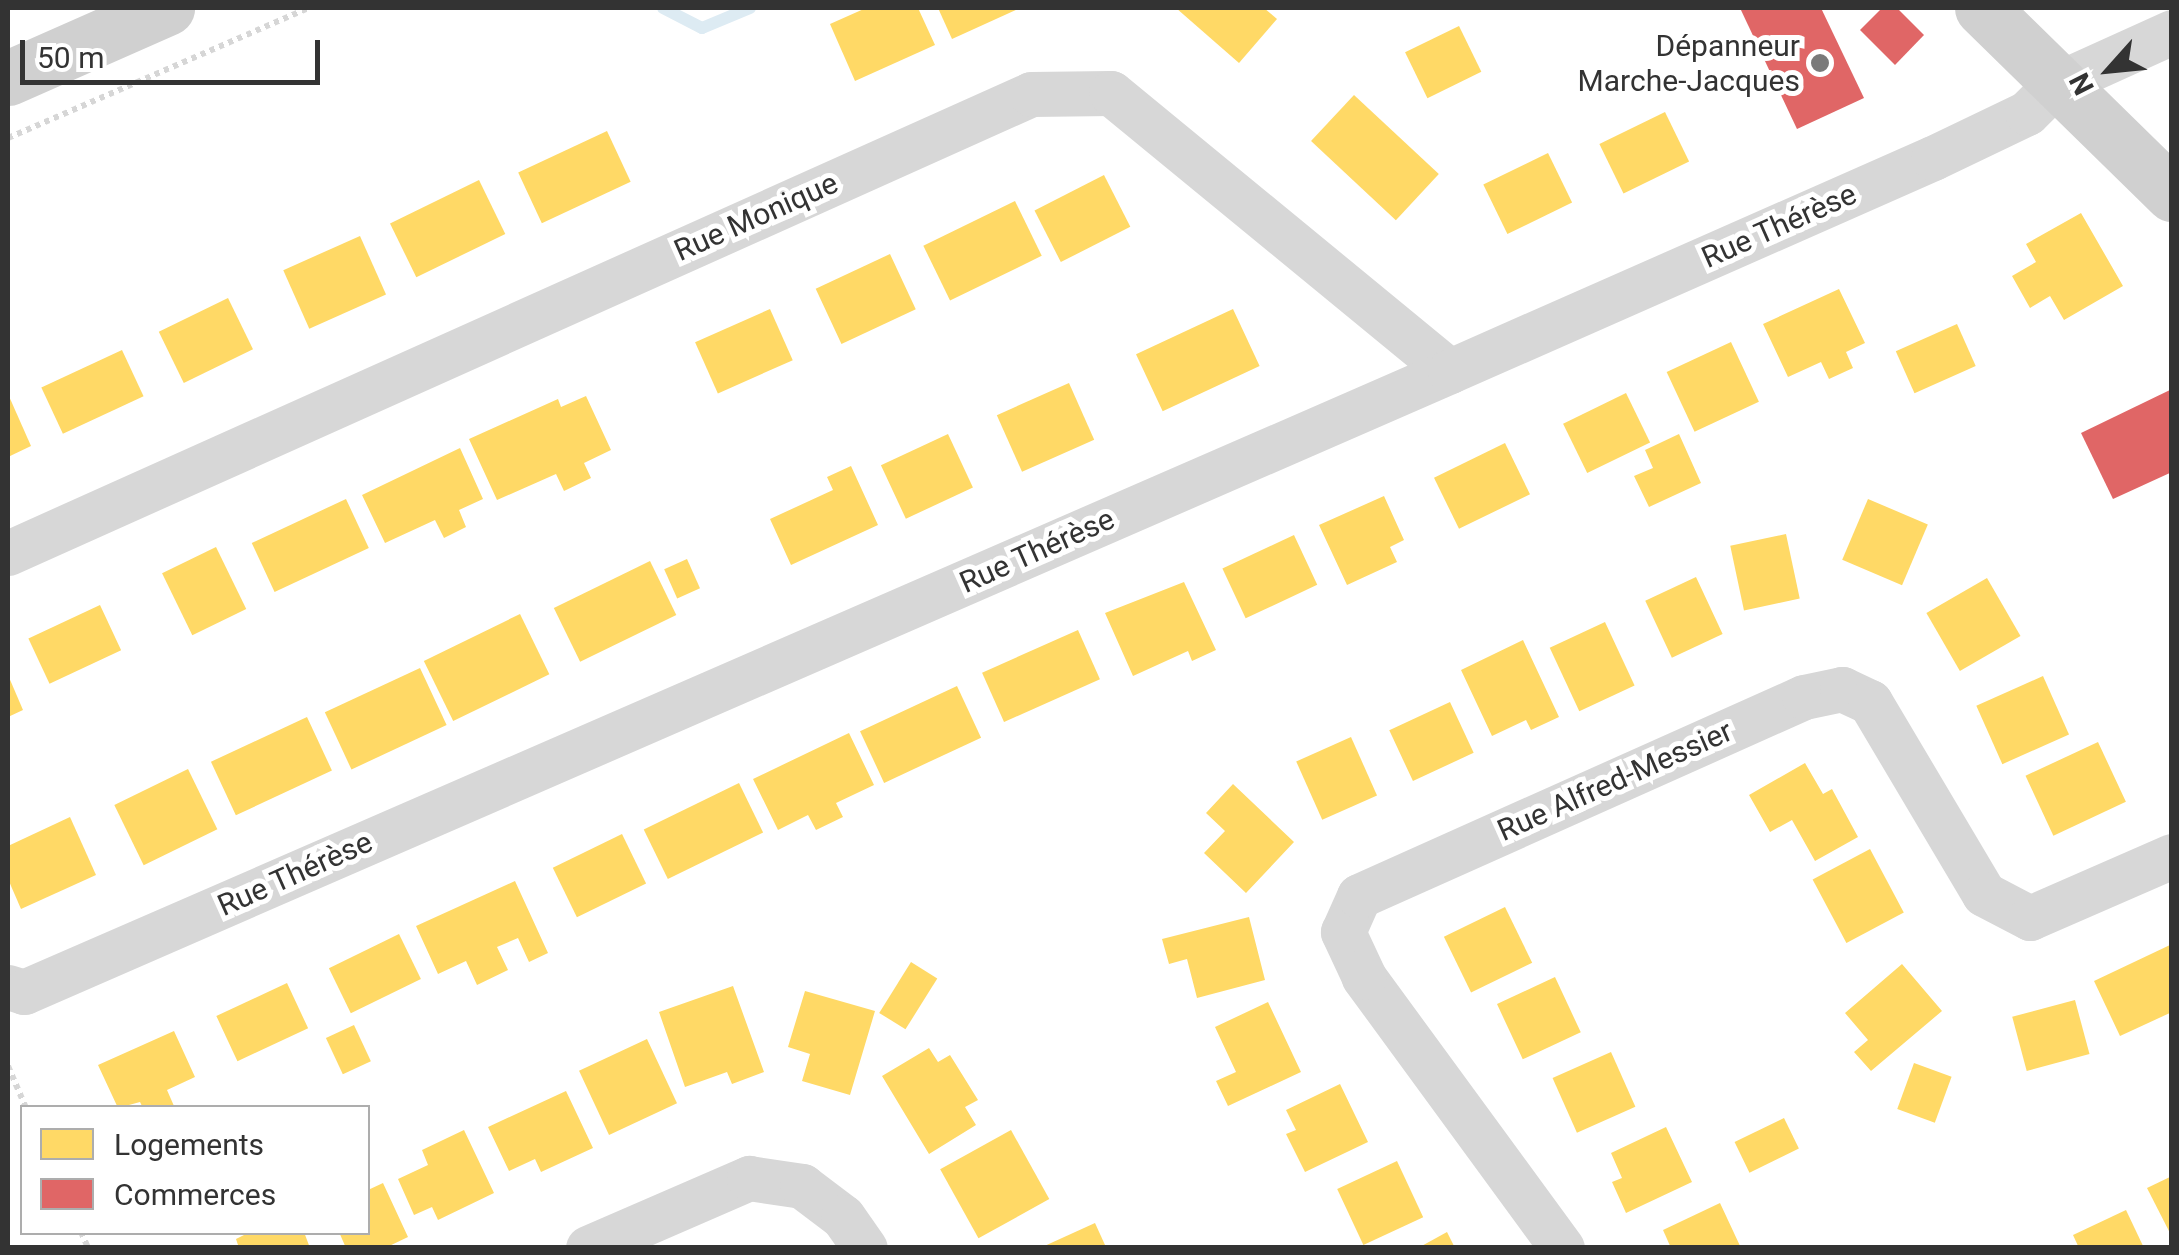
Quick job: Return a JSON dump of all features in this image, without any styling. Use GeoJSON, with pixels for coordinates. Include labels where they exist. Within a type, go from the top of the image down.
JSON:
{"type":"FeatureCollection","features":[{"type":"Feature","properties":{"kind":"main road"},"geometry":{"type":"LineString","coordinates":[[8,78],[168,8]]}},
{"type":"Feature","properties":{"kind":"main road"},"geometry":{"type":"LineString","coordinates":[[1982,8],[2172,194]]}},
{"type":"Feature","properties":{"kind":"street","name":"Rue Thérèse"},"geometry":{"type":"LineString","coordinates":[[8,987],[24,992],[1933,158],[2028,113],[2056,84],[2172,32]]}},
{"type":"Feature","properties":{"kind":"street","name":"Rue Monique"},"geometry":{"type":"LineString","coordinates":[[8,553],[1031,94],[1111,93],[1450,371]]}},
{"type":"Feature","properties":{"kind":"street","name":"Rue Alfred-Messier"},"geometry":{"type":"LineString","coordinates":[[1562,1248],[1364,977],[1343,932],[1359,896],[1804,697],[1842,689],[1870,702],[1984,894],[2030,918],[2172,856]]}},
{"type":"Feature","properties":{"kind":"street"},"geometry":{"type":"LineString","coordinates":[[588,1248],[749,1178],[802,1186],[843,1217],[866,1248]]}},
{"type":"Feature","properties":{"kind":"path"},"geometry":{"type":"LineString","coordinates":[[8,138],[309,8]]}},
{"type":"Feature","properties":{"kind":"path"},"geometry":{"type":"LineString","coordinates":[[8,1066],[25,1105]]}},
{"type":"Feature","properties":{"kind":"building: Logements"},"geometry":{"type":"Polygon","coordinates":[[[866,8],[918,8],[935,45],[855,81],[830,24],[866,8]]]}},
{"type":"Feature","properties":{"kind":"building: Logements"},"geometry":{"type":"Polygon","coordinates":[[[938,8],[1020,8],[952,39],[938,8]]]}},
{"type":"Feature","properties":{"kind":"building: Logements"},"geometry":{"type":"Polygon","coordinates":[[[1176,8],[1264,8],[1277,19],[1239,63],[1176,8]]]}},
{"type":"Feature","properties":{"kind":"building: Logements"},"geometry":{"type":"Polygon","coordinates":[[[1459,26],[1481,72],[1427,98],[1405,52],[1459,26]]]}},
{"type":"Feature","properties":{"kind":"building: Logements"},"geometry":{"type":"Polygon","coordinates":[[[1354,95],[1439,174],[1396,220],[1311,141],[1354,95]]]}},
{"type":"Feature","properties":{"kind":"building: Logements"},"geometry":{"type":"Polygon","coordinates":[[[1665,112],[1689,161],[1623,193],[1599,144],[1665,112]]]}},
{"type":"Feature","properties":{"kind":"building: Logements"},"geometry":{"type":"Polygon","coordinates":[[[607,131],[631,182],[542,223],[518,172],[607,131]]]}},
{"type":"Feature","properties":{"kind":"building: Logements"},"geometry":{"type":"Polygon","coordinates":[[[1548,153],[1572,202],[1507,234],[1483,185],[1548,153]]]}},
{"type":"Feature","properties":{"kind":"building: Logements"},"geometry":{"type":"Polygon","coordinates":[[[1104,175],[1130,227],[1061,262],[1035,210],[1104,175]]]}},
{"type":"Feature","properties":{"kind":"building: Logements"},"geometry":{"type":"Polygon","coordinates":[[[479,180],[505,234],[416,277],[390,223],[479,180]]]}},
{"type":"Feature","properties":{"kind":"building: Logements"},"geometry":{"type":"Polygon","coordinates":[[[1015,201],[1042,256],[950,301],[923,246],[1015,201]]]}},
{"type":"Feature","properties":{"kind":"building: Logements"},"geometry":{"type":"Polygon","coordinates":[[[2081,213],[2123,286],[2064,320],[2050,296],[2030,308],[2012,276],[2036,262],[2026,244],[2081,213]]]}},
{"type":"Feature","properties":{"kind":"building: Logements"},"geometry":{"type":"Polygon","coordinates":[[[360,236],[386,294],[309,329],[283,270],[360,236]]]}},
{"type":"Feature","properties":{"kind":"building: Logements"},"geometry":{"type":"Polygon","coordinates":[[[890,254],[916,309],[841,344],[816,289],[890,254]]]}},
{"type":"Feature","properties":{"kind":"building: Logements"},"geometry":{"type":"Polygon","coordinates":[[[1839,289],[1865,343],[1846,352],[1853,368],[1829,379],[1821,362],[1788,377],[1763,324],[1839,289]]]}},
{"type":"Feature","properties":{"kind":"building: Logements"},"geometry":{"type":"Polygon","coordinates":[[[228,298],[253,349],[184,383],[159,332],[228,298]]]}},
{"type":"Feature","properties":{"kind":"building: Logements"},"geometry":{"type":"Polygon","coordinates":[[[770,309],[793,360],[718,394],[695,342],[770,309]]]}},
{"type":"Feature","properties":{"kind":"building: Logements"},"geometry":{"type":"Polygon","coordinates":[[[1233,309],[1260,366],[1163,411],[1136,354],[1233,309]]]}},
{"type":"Feature","properties":{"kind":"building: Logements"},"geometry":{"type":"Polygon","coordinates":[[[1957,324],[1976,366],[1915,393],[1896,351],[1957,324]]]}},
{"type":"Feature","properties":{"kind":"building: Logements"},"geometry":{"type":"Polygon","coordinates":[[[1731,342],[1759,402],[1695,432],[1667,372],[1731,342]]]}},
{"type":"Feature","properties":{"kind":"building: Logements"},"geometry":{"type":"Polygon","coordinates":[[[122,350],[144,396],[63,434],[41,388],[122,350]]]}},
{"type":"Feature","properties":{"kind":"building: Logements"},"geometry":{"type":"Polygon","coordinates":[[[1069,383],[1094,440],[1022,472],[997,415],[1069,383]]]}},
{"type":"Feature","properties":{"kind":"building: Logements"},"geometry":{"type":"Polygon","coordinates":[[[1626,393],[1650,442],[1587,473],[1563,424],[1626,393]]]}},
{"type":"Feature","properties":{"kind":"building: Logements"},"geometry":{"type":"Polygon","coordinates":[[[8,394],[31,446],[8,457],[8,394]]]}},
{"type":"Feature","properties":{"kind":"building: Logements"},"geometry":{"type":"Polygon","coordinates":[[[586,396],[611,450],[584,463],[591,478],[564,491],[556,474],[497,500],[469,439],[558,399],[561,407],[586,396]]]}},
{"type":"Feature","properties":{"kind":"building: Logements"},"geometry":{"type":"Polygon","coordinates":[[[948,434],[973,487],[906,519],[881,465],[948,434]]]}},
{"type":"Feature","properties":{"kind":"building: Logements"},"geometry":{"type":"Polygon","coordinates":[[[1679,434],[1701,483],[1649,507],[1634,476],[1653,468],[1645,450],[1679,434]]]}},
{"type":"Feature","properties":{"kind":"building: Logements"},"geometry":{"type":"Polygon","coordinates":[[[1505,443],[1530,494],[1459,529],[1434,478],[1505,443]]]}},
{"type":"Feature","properties":{"kind":"building: Logements"},"geometry":{"type":"Polygon","coordinates":[[[460,448],[483,499],[459,510],[466,527],[444,538],[435,520],[385,543],[362,495],[460,448]]]}},
{"type":"Feature","properties":{"kind":"building: Logements"},"geometry":{"type":"Polygon","coordinates":[[[851,466],[878,525],[791,565],[770,519],[833,490],[827,477],[851,466]]]}},
{"type":"Feature","properties":{"kind":"building: Logements"},"geometry":{"type":"Polygon","coordinates":[[[1384,496],[1404,540],[1390,547],[1397,562],[1347,585],[1319,525],[1384,496]]]}},
{"type":"Feature","properties":{"kind":"building: Logements"},"geometry":{"type":"Polygon","coordinates":[[[346,499],[369,548],[275,592],[252,543],[346,499]]]}},
{"type":"Feature","properties":{"kind":"building: Logements"},"geometry":{"type":"Polygon","coordinates":[[[1868,499],[1928,524],[1902,585],[1842,560],[1868,499]]]}},
{"type":"Feature","properties":{"kind":"building: Logements"},"geometry":{"type":"Polygon","coordinates":[[[1786,534],[1800,599],[1744,610],[1730,546],[1786,534]]]}},
{"type":"Feature","properties":{"kind":"building: Logements"},"geometry":{"type":"Polygon","coordinates":[[[1294,535],[1317,585],[1246,618],[1222,568],[1294,535]]]}},
{"type":"Feature","properties":{"kind":"building: Logements"},"geometry":{"type":"Polygon","coordinates":[[[216,547],[246,609],[192,635],[162,573],[216,547]]]}},
{"type":"Feature","properties":{"kind":"building: Logements"},"geometry":{"type":"Polygon","coordinates":[[[687,559],[700,588],[677,598],[664,569],[687,559]]]}},
{"type":"Feature","properties":{"kind":"building: Logements"},"geometry":{"type":"Polygon","coordinates":[[[650,561],[676,615],[580,662],[554,608],[650,561]]]}},
{"type":"Feature","properties":{"kind":"building: Logements"},"geometry":{"type":"Polygon","coordinates":[[[1696,577],[1723,634],[1672,658],[1645,601],[1696,577]]]}},
{"type":"Feature","properties":{"kind":"building: Logements"},"geometry":{"type":"Polygon","coordinates":[[[1987,578],[2020,636],[1960,671],[1926,613],[1987,578]]]}},
{"type":"Feature","properties":{"kind":"building: Logements"},"geometry":{"type":"Polygon","coordinates":[[[1184,582],[1216,650],[1192,661],[1188,651],[1133,676],[1105,613],[1184,582]]]}},
{"type":"Feature","properties":{"kind":"building: Logements"},"geometry":{"type":"Polygon","coordinates":[[[100,605],[121,650],[50,684],[28,638],[100,605]]]}},
{"type":"Feature","properties":{"kind":"building: Logements"},"geometry":{"type":"Polygon","coordinates":[[[520,614],[549,674],[453,721],[424,661],[520,614]]]}},
{"type":"Feature","properties":{"kind":"building: Logements"},"geometry":{"type":"Polygon","coordinates":[[[1605,622],[1635,685],[1579,711],[1550,648],[1605,622]]]}},
{"type":"Feature","properties":{"kind":"building: Logements"},"geometry":{"type":"Polygon","coordinates":[[[1078,630],[1100,679],[1004,722],[982,673],[1078,630]]]}},
{"type":"Feature","properties":{"kind":"building: Logements"},"geometry":{"type":"Polygon","coordinates":[[[1523,640],[1559,717],[1531,730],[1526,720],[1492,736],[1461,670],[1523,640]]]}},
{"type":"Feature","properties":{"kind":"building: Logements"},"geometry":{"type":"Polygon","coordinates":[[[420,668],[447,725],[351,769],[325,712],[420,668]]]}},
{"type":"Feature","properties":{"kind":"building: Logements"},"geometry":{"type":"Polygon","coordinates":[[[8,675],[23,710],[8,717],[8,675]]]}},
{"type":"Feature","properties":{"kind":"building: Logements"},"geometry":{"type":"Polygon","coordinates":[[[2043,676],[2069,734],[2002,764],[1976,706],[2043,676]]]}},
{"type":"Feature","properties":{"kind":"building: Logements"},"geometry":{"type":"Polygon","coordinates":[[[957,686],[981,738],[884,783],[860,731],[957,686]]]}},
{"type":"Feature","properties":{"kind":"building: Logements"},"geometry":{"type":"Polygon","coordinates":[[[1450,702],[1474,753],[1413,781],[1389,730],[1450,702]]]}},
{"type":"Feature","properties":{"kind":"building: Logements"},"geometry":{"type":"Polygon","coordinates":[[[307,717],[332,770],[236,815],[211,762],[307,717]]]}},
{"type":"Feature","properties":{"kind":"building: Logements"},"geometry":{"type":"Polygon","coordinates":[[[849,733],[874,785],[836,803],[843,817],[816,830],[808,815],[778,830],[753,779],[849,733]]]}},
{"type":"Feature","properties":{"kind":"building: Logements"},"geometry":{"type":"Polygon","coordinates":[[[1351,737],[1377,795],[1322,820],[1296,761],[1351,737]]]}},
{"type":"Feature","properties":{"kind":"building: Logements"},"geometry":{"type":"Polygon","coordinates":[[[2098,742],[2126,802],[2053,836],[2025,776],[2098,742]]]}},
{"type":"Feature","properties":{"kind":"building: Logements"},"geometry":{"type":"Polygon","coordinates":[[[1805,763],[1823,794],[1832,789],[1858,837],[1815,861],[1792,820],[1770,832],[1749,795],[1805,763]]]}},
{"type":"Feature","properties":{"kind":"building: Logements"},"geometry":{"type":"Polygon","coordinates":[[[188,769],[217,829],[144,865],[114,805],[188,769]]]}},
{"type":"Feature","properties":{"kind":"building: Logements"},"geometry":{"type":"Polygon","coordinates":[[[739,783],[763,832],[668,879],[644,829],[739,783]]]}},
{"type":"Feature","properties":{"kind":"building: Logements"},"geometry":{"type":"Polygon","coordinates":[[[1233,784],[1294,842],[1246,893],[1204,853],[1225,831],[1206,813],[1233,784]]]}},
{"type":"Feature","properties":{"kind":"building: Logements"},"geometry":{"type":"Polygon","coordinates":[[[70,817],[96,875],[21,909],[8,879],[8,846],[70,817]]]}},
{"type":"Feature","properties":{"kind":"building: Logements"},"geometry":{"type":"Polygon","coordinates":[[[622,834],[646,883],[577,917],[553,868],[622,834]]]}},
{"type":"Feature","properties":{"kind":"building: Logements"},"geometry":{"type":"Polygon","coordinates":[[[1870,849],[1904,913],[1846,943],[1813,880],[1870,849]]]}},
{"type":"Feature","properties":{"kind":"building: Logements"},"geometry":{"type":"Polygon","coordinates":[[[515,881],[548,953],[529,962],[518,938],[497,947],[508,970],[477,985],[466,961],[438,974],[416,926],[515,881]]]}},
{"type":"Feature","properties":{"kind":"building: Logements"},"geometry":{"type":"Polygon","coordinates":[[[1505,907],[1532,963],[1471,993],[1444,937],[1505,907]]]}},
{"type":"Feature","properties":{"kind":"building: Logements"},"geometry":{"type":"Polygon","coordinates":[[[1249,917],[1265,980],[1197,998],[1187,959],[1169,964],[1162,939],[1249,917]]]}},
{"type":"Feature","properties":{"kind":"building: Logements"},"geometry":{"type":"Polygon","coordinates":[[[399,934],[421,979],[351,1013],[329,968],[399,934]]]}},
{"type":"Feature","properties":{"kind":"building: Logements"},"geometry":{"type":"Polygon","coordinates":[[[2170,945],[2172,1012],[2120,1036],[2094,981],[2170,945]]]}},
{"type":"Feature","properties":{"kind":"building: Logements"},"geometry":{"type":"Polygon","coordinates":[[[911,962],[937,978],[905,1029],[879,1013],[911,962]]]}},
{"type":"Feature","properties":{"kind":"building: Logements"},"geometry":{"type":"Polygon","coordinates":[[[1902,964],[1942,1011],[1871,1071],[1854,1052],[1868,1040],[1845,1013],[1902,964]]]}},
{"type":"Feature","properties":{"kind":"building: Logements"},"geometry":{"type":"Polygon","coordinates":[[[1555,977],[1581,1032],[1523,1059],[1497,1004],[1555,977]]]}},
{"type":"Feature","properties":{"kind":"building: Logements"},"geometry":{"type":"Polygon","coordinates":[[[287,983],[308,1028],[237,1061],[216,1016],[287,983]]]}},
{"type":"Feature","properties":{"kind":"building: Logements"},"geometry":{"type":"Polygon","coordinates":[[[733,986],[764,1072],[732,1084],[727,1072],[685,1087],[659,1012],[733,986]]]}},
{"type":"Feature","properties":{"kind":"building: Logements"},"geometry":{"type":"Polygon","coordinates":[[[805,991],[875,1011],[850,1095],[802,1081],[810,1054],[788,1047],[805,991]]]}},
{"type":"Feature","properties":{"kind":"building: Logements"},"geometry":{"type":"Polygon","coordinates":[[[2075,1000],[2089,1054],[2027,1071],[2012,1017],[2075,1000]]]}},
{"type":"Feature","properties":{"kind":"building: Logements"},"geometry":{"type":"Polygon","coordinates":[[[1268,1002],[1301,1072],[1228,1106],[1216,1081],[1236,1072],[1215,1027],[1268,1002]]]}},
{"type":"Feature","properties":{"kind":"building: Logements"},"geometry":{"type":"Polygon","coordinates":[[[354,1025],[371,1061],[343,1074],[326,1038],[354,1025]]]}},
{"type":"Feature","properties":{"kind":"building: Logements"},"geometry":{"type":"Polygon","coordinates":[[[174,1031],[195,1077],[167,1090],[174,1105],[117,1105],[98,1065],[174,1031]]]}},
{"type":"Feature","properties":{"kind":"building: Logements"},"geometry":{"type":"Polygon","coordinates":[[[647,1039],[677,1103],[609,1135],[579,1071],[647,1039]]]}},
{"type":"Feature","properties":{"kind":"building: Logements"},"geometry":{"type":"Polygon","coordinates":[[[929,1048],[938,1062],[950,1055],[978,1100],[965,1107],[976,1125],[929,1154],[882,1076],[929,1048]]]}},
{"type":"Feature","properties":{"kind":"building: Logements"},"geometry":{"type":"Polygon","coordinates":[[[1611,1052],[1635,1107],[1577,1133],[1553,1078],[1611,1052]]]}},
{"type":"Feature","properties":{"kind":"building: Logements"},"geometry":{"type":"Polygon","coordinates":[[[1914,1063],[1952,1077],[1935,1123],[1897,1109],[1914,1063]]]}},
{"type":"Feature","properties":{"kind":"building: Logements"},"geometry":{"type":"Polygon","coordinates":[[[1340,1084],[1368,1142],[1305,1172],[1286,1134],[1296,1130],[1286,1110],[1340,1084]]]}},
{"type":"Feature","properties":{"kind":"building: Logements"},"geometry":{"type":"Polygon","coordinates":[[[566,1091],[593,1148],[541,1172],[535,1159],[509,1171],[488,1127],[566,1091]]]}},
{"type":"Feature","properties":{"kind":"building: Logements"},"geometry":{"type":"Polygon","coordinates":[[[1784,1118],[1799,1149],[1749,1173],[1735,1142],[1784,1118]]]}},
{"type":"Feature","properties":{"kind":"building: Logements"},"geometry":{"type":"Polygon","coordinates":[[[1666,1127],[1692,1182],[1626,1213],[1612,1182],[1622,1178],[1611,1153],[1666,1127]]]}},
{"type":"Feature","properties":{"kind":"building: Logements"},"geometry":{"type":"Polygon","coordinates":[[[464,1130],[494,1193],[438,1220],[432,1207],[414,1215],[398,1179],[428,1165],[422,1150],[464,1130]]]}},
{"type":"Feature","properties":{"kind":"building: Logements"},"geometry":{"type":"Polygon","coordinates":[[[1011,1130],[1049,1199],[978,1238],[940,1169],[1011,1130]]]}},
{"type":"Feature","properties":{"kind":"building: Logements"},"geometry":{"type":"Polygon","coordinates":[[[1397,1161],[1423,1217],[1363,1245],[1337,1189],[1397,1161]]]}},
{"type":"Feature","properties":{"kind":"building: Logements"},"geometry":{"type":"Polygon","coordinates":[[[2172,1176],[2172,1237],[2147,1188],[2172,1176]]]}},
{"type":"Feature","properties":{"kind":"building: Logements"},"geometry":{"type":"Polygon","coordinates":[[[383,1183],[408,1237],[385,1248],[346,1248],[340,1235],[370,1235],[370,1189],[383,1183]]]}},
{"type":"Feature","properties":{"kind":"building: Logements"},"geometry":{"type":"Polygon","coordinates":[[[1720,1203],[1741,1248],[1671,1248],[1663,1230],[1720,1203]]]}},
{"type":"Feature","properties":{"kind":"building: Logements"},"geometry":{"type":"Polygon","coordinates":[[[2126,1210],[2144,1248],[2079,1248],[2073,1235],[2126,1210]]]}},
{"type":"Feature","properties":{"kind":"building: Logements"},"geometry":{"type":"Polygon","coordinates":[[[1095,1223],[1105,1245],[1100,1248],[1040,1248],[1095,1223]]]}},
{"type":"Feature","properties":{"kind":"building: Logements"},"geometry":{"type":"Polygon","coordinates":[[[1447,1232],[1455,1248],[1418,1248],[1447,1232]]]}},
{"type":"Feature","properties":{"kind":"building: Logements"},"geometry":{"type":"Polygon","coordinates":[[[244,1235],[305,1235],[310,1248],[239,1248],[236,1239],[244,1235]]]}},
{"type":"Feature","properties":{"kind":"building: Commerces"},"geometry":{"type":"Polygon","coordinates":[[[1740,8],[1821,8],[1864,98],[1797,129],[1740,8]]]}},
{"type":"Feature","properties":{"kind":"building: Commerces"},"geometry":{"type":"Polygon","coordinates":[[[1882,8],[1897,8],[1924,35],[1895,65],[1860,30],[1882,8]]]}},
{"type":"Feature","properties":{"kind":"building: Commerces"},"geometry":{"type":"Polygon","coordinates":[[[2172,389],[2172,472],[2113,499],[2081,433],[2172,389]]]}},
{"type":"Feature","properties":{"kind":"waterway"},"geometry":{"type":"LineString","coordinates":[[663,8],[702,28],[750,8]]}},
{"type":"Feature","properties":{"kind":"place","name":"Dépanneur Marche-Jacques"},"geometry":{"type":"Point","coordinates":[1820,63]}}]}
